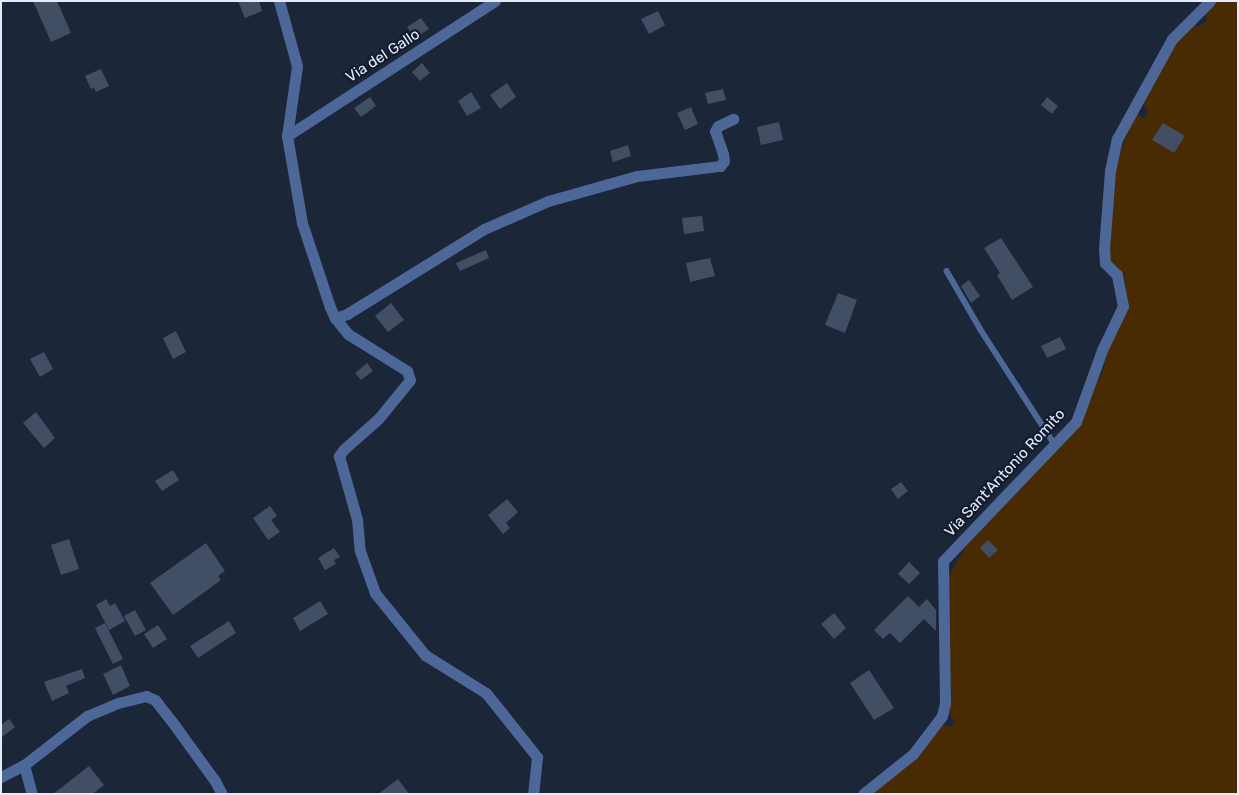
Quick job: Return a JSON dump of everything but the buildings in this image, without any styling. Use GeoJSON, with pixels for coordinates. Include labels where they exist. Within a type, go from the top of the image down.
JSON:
{"type":"FeatureCollection","features":[{"type":"Feature","properties":{"kind":"street"},"geometry":{"type":"LineString","coordinates":[[279,1],[297,66],[287,136],[302,223],[335,318],[348,334],[407,371],[410,380],[378,419],[344,449],[340,456],[357,519],[360,551],[375,593],[426,655],[486,693],[537,757],[533,794]]}},
{"type":"Feature","properties":{"kind":"street","name":"Via del Gallo"},"geometry":{"type":"LineString","coordinates":[[287,136],[495,1]]}},
{"type":"Feature","properties":{"kind":"street","name":"Via Sant'Antonio Romito"},"geometry":{"type":"LineString","coordinates":[[864,794],[914,754],[942,716],[945,703],[943,560],[1076,422],[1102,350],[1123,306],[1118,275],[1105,263],[1104,249],[1110,170],[1117,139],[1172,39],[1210,1]]}},
{"type":"Feature","properties":{"kind":"street"},"geometry":{"type":"LineString","coordinates":[[335,318],[347,314],[484,229],[515,214],[548,201],[637,176],[720,166],[724,161],[715,131],[718,126],[733,118]]}},
{"type":"Feature","properties":{"kind":"street"},"geometry":{"type":"LineString","coordinates":[[1,777],[24,765],[87,716],[118,703],[146,696],[154,700],[173,723],[216,781],[222,794]]}},
{"type":"Feature","properties":{"kind":"street"},"geometry":{"type":"LineString","coordinates":[[24,765],[32,794]]}},
{"type":"Feature","properties":{"kind":"lane"},"geometry":{"type":"LineString","coordinates":[[947,271],[981,330],[1055,445]]}},
{"type":"Feature","properties":{"kind":"shaded area"},"geometry":{"type":"Polygon","coordinates":[[[1218,1],[1238,1],[1238,794],[872,794],[919,756],[941,725],[951,727],[955,722],[948,713],[951,702],[948,578],[971,537],[1066,440],[1102,373],[1110,343],[1129,308],[1124,274],[1109,259],[1116,163],[1136,112],[1144,118],[1148,114],[1144,102],[1174,41],[1195,23],[1198,27],[1207,21],[1205,14],[1218,1]]]}}]}
